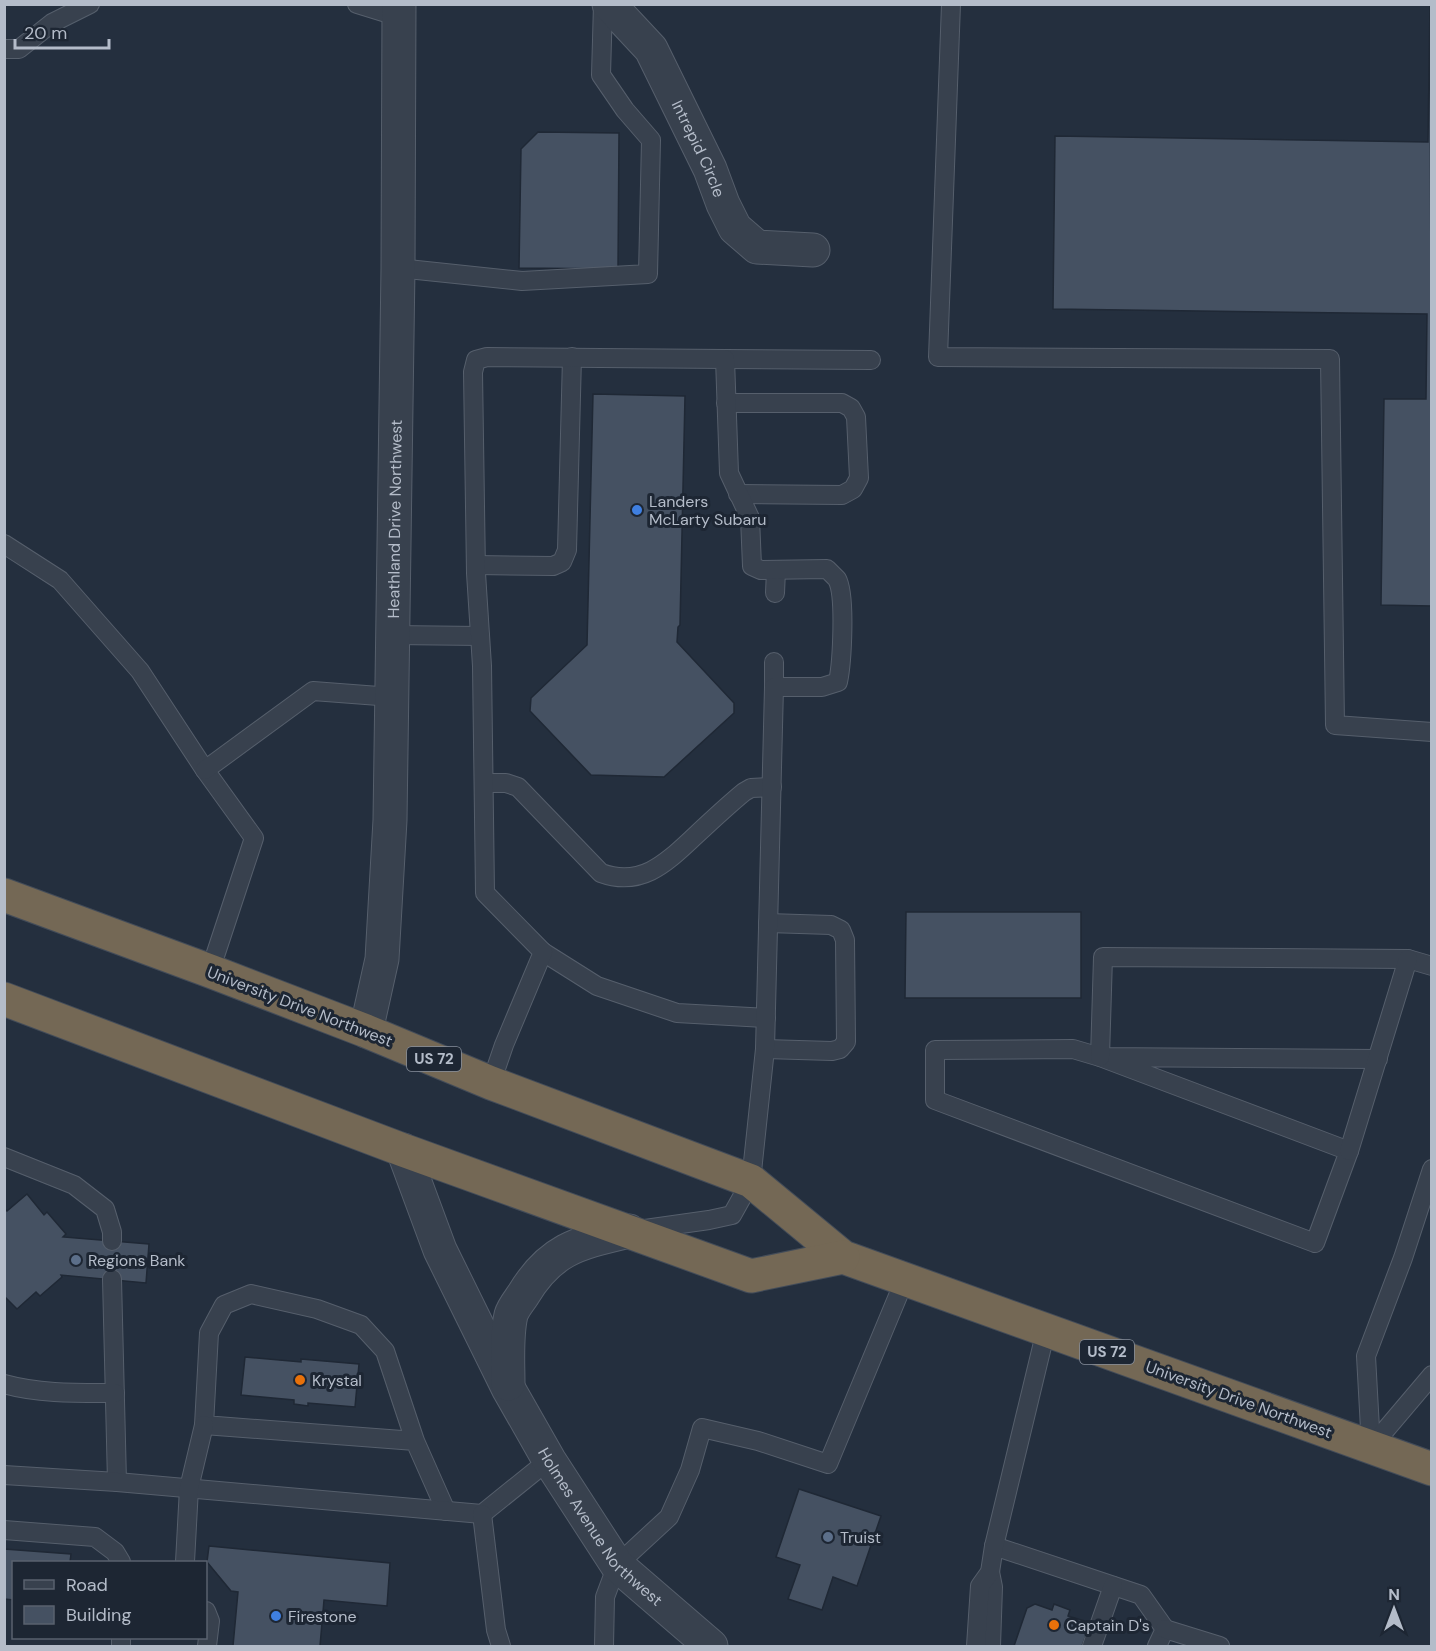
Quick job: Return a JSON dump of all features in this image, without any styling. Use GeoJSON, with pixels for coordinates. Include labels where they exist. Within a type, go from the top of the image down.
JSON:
{"type":"FeatureCollection","features":[{"type":"Feature","properties":{"kind":"highway","name":"University Drive Northwest"},"geometry":{"type":"LineString","coordinates":[[4,895],[210,971],[366,1031],[491,1083],[751,1181],[843,1257],[1431,1469]]}},
{"type":"Feature","properties":{"kind":"highway"},"geometry":{"type":"LineString","coordinates":[[4,999],[403,1150],[751,1276],[843,1257]]}},
{"type":"Feature","properties":{"kind":"highway"},"geometry":{"type":"LineString","coordinates":[[4,1025],[50,1016]]}},
{"type":"Feature","properties":{"kind":"street","name":"Intrepid Circle"},"geometry":{"type":"LineString","coordinates":[[609,4],[651,49],[710,169],[735,228],[757,247],[813,250]]}},
{"type":"Feature","properties":{"kind":"street","name":"Heathland Drive Northwest"},"geometry":{"type":"LineString","coordinates":[[366,1031],[382,959],[390,820],[398,268],[399,11]]}},
{"type":"Feature","properties":{"kind":"street","name":"Holmes Avenue Northwest"},"geometry":{"type":"LineString","coordinates":[[403,1150],[440,1250],[508,1389],[549,1460],[617,1565],[711,1647]]}},
{"type":"Feature","properties":{"kind":"street"},"geometry":{"type":"LineString","coordinates":[[508,1389],[508,1348],[512,1313],[534,1275],[563,1251],[584,1242],[629,1231]]}},
{"type":"Feature","properties":{"kind":"lane"},"geometry":{"type":"LineString","coordinates":[[4,49],[19,49],[52,23],[90,4]]}},
{"type":"Feature","properties":{"kind":"lane"},"geometry":{"type":"LineString","coordinates":[[357,4],[399,11]]}},
{"type":"Feature","properties":{"kind":"lane"},"geometry":{"type":"LineString","coordinates":[[398,268],[522,281],[648,274],[651,140],[625,110],[601,75],[603,4]]}},
{"type":"Feature","properties":{"kind":"lane"},"geometry":{"type":"LineString","coordinates":[[951,4],[938,357],[1330,359],[1335,725],[1431,732]]}},
{"type":"Feature","properties":{"kind":"lane"},"geometry":{"type":"LineString","coordinates":[[766,1018],[677,1013],[597,986],[543,952],[485,893],[482,666],[476,565],[473,372],[476,360],[487,357],[871,360]]}},
{"type":"Feature","properties":{"kind":"lane"},"geometry":{"type":"LineString","coordinates":[[476,565],[553,566],[562,562],[567,550],[572,357]]}},
{"type":"Feature","properties":{"kind":"lane"},"geometry":{"type":"LineString","coordinates":[[725,359],[729,473],[750,518],[752,566],[761,570],[827,569],[837,580],[841,598],[842,661],[838,682],[822,687],[774,687]]}},
{"type":"Feature","properties":{"kind":"lane"},"geometry":{"type":"LineString","coordinates":[[726,403],[842,403],[851,408],[856,417],[859,478],[854,489],[842,495],[738,494]]}},
{"type":"Feature","properties":{"kind":"lane"},"geometry":{"type":"LineString","coordinates":[[4,544],[60,580],[126,654],[254,838],[210,971]]}},
{"type":"Feature","properties":{"kind":"lane"},"geometry":{"type":"LineString","coordinates":[[775,593],[776,570]]}},
{"type":"Feature","properties":{"kind":"lane"},"geometry":{"type":"LineString","coordinates":[[393,635],[480,636]]}},
{"type":"Feature","properties":{"kind":"lane"},"geometry":{"type":"LineString","coordinates":[[629,1231],[732,1215],[751,1181],[765,1049],[774,662]]}},
{"type":"Feature","properties":{"kind":"lane"},"geometry":{"type":"LineString","coordinates":[[205,770],[313,691],[392,697]]}},
{"type":"Feature","properties":{"kind":"lane"},"geometry":{"type":"LineString","coordinates":[[483,783],[506,783],[518,787],[601,873],[612,877],[631,878],[663,866],[744,792],[751,788],[772,787]]}},
{"type":"Feature","properties":{"kind":"lane"},"geometry":{"type":"LineString","coordinates":[[765,1049],[832,1052],[840,1049],[846,1042],[845,940],[841,930],[831,925],[768,923]]}},
{"type":"Feature","properties":{"kind":"lane"},"geometry":{"type":"LineString","coordinates":[[491,1083],[504,1045],[543,952]]}},
{"type":"Feature","properties":{"kind":"lane"},"geometry":{"type":"LineString","coordinates":[[1100,1057],[1103,957],[1408,959],[1431,966]]}},
{"type":"Feature","properties":{"kind":"lane"},"geometry":{"type":"LineString","coordinates":[[1349,1151],[1100,1057],[1073,1049],[935,1050],[935,1101],[1315,1243],[1349,1151],[1408,959]]}},
{"type":"Feature","properties":{"kind":"lane"},"geometry":{"type":"LineString","coordinates":[[1100,1057],[1378,1059]]}},
{"type":"Feature","properties":{"kind":"lane"},"geometry":{"type":"LineString","coordinates":[[4,1157],[74,1185],[105,1209],[112,1241]]}},
{"type":"Feature","properties":{"kind":"lane"},"geometry":{"type":"LineString","coordinates":[[1371,1447],[1366,1356],[1403,1258],[1431,1168]]}},
{"type":"Feature","properties":{"kind":"lane"},"geometry":{"type":"LineString","coordinates":[[604,1647],[605,1597],[617,1565],[669,1517],[690,1470],[702,1428],[758,1441],[828,1464],[905,1279]]}},
{"type":"Feature","properties":{"kind":"lane"},"geometry":{"type":"LineString","coordinates":[[112,1280],[117,1482]]}},
{"type":"Feature","properties":{"kind":"lane"},"geometry":{"type":"LineString","coordinates":[[185,1561],[189,1488],[204,1425],[209,1333],[224,1305],[250,1294],[317,1309],[361,1325],[385,1352],[415,1441],[446,1511]]}},
{"type":"Feature","properties":{"kind":"lane"},"geometry":{"type":"LineString","coordinates":[[991,1647],[993,1587],[990,1572],[994,1545],[1046,1330]]}},
{"type":"Feature","properties":{"kind":"lane"},"geometry":{"type":"LineString","coordinates":[[1371,1447],[1431,1375]]}},
{"type":"Feature","properties":{"kind":"lane"},"geometry":{"type":"LineString","coordinates":[[4,1384],[23,1389],[67,1393],[115,1393]]}},
{"type":"Feature","properties":{"kind":"lane"},"geometry":{"type":"LineString","coordinates":[[204,1425],[415,1441]]}},
{"type":"Feature","properties":{"kind":"lane"},"geometry":{"type":"LineString","coordinates":[[4,1475],[117,1482],[482,1514],[549,1460]]}},
{"type":"Feature","properties":{"kind":"lane"},"geometry":{"type":"LineString","coordinates":[[482,1514],[496,1629],[501,1647]]}},
{"type":"Feature","properties":{"kind":"lane"},"geometry":{"type":"LineString","coordinates":[[4,1530],[96,1537],[115,1552],[120,1561]]}},
{"type":"Feature","properties":{"kind":"lane"},"geometry":{"type":"LineString","coordinates":[[994,1545],[1141,1594],[1165,1629],[1220,1647]]}},
{"type":"Feature","properties":{"kind":"lane"},"geometry":{"type":"LineString","coordinates":[[976,1647],[980,1586],[990,1572]]}},
{"type":"Feature","properties":{"kind":"lane"},"geometry":{"type":"LineString","coordinates":[[1092,1647],[1113,1586]]}},
{"type":"Feature","properties":{"kind":"lane"},"geometry":{"type":"LineString","coordinates":[[207,1614],[210,1621],[207,1647]]}},
{"type":"Feature","properties":{"kind":"lane"},"geometry":{"type":"LineString","coordinates":[[1157,1647],[1165,1629]]}},
{"type":"Feature","properties":{"kind":"building"},"geometry":{"type":"Polygon","coordinates":[[[1430,4],[1432,606],[1381,605],[1384,399],[1426,399],[1427,314],[1053,309],[1055,136],[1428,142],[1430,4]]]}},
{"type":"Feature","properties":{"kind":"building"},"geometry":{"type":"Polygon","coordinates":[[[538,132],[619,133],[618,269],[519,268],[521,149],[538,132]]]}},
{"type":"Feature","properties":{"kind":"building","name":"Landers McLarty Subaru"},"geometry":{"type":"Polygon","coordinates":[[[593,394],[685,396],[680,625],[677,642],[734,703],[734,713],[664,777],[591,775],[530,711],[531,698],[587,645],[593,394]]]}},
{"type":"Feature","properties":{"kind":"building"},"geometry":{"type":"Polygon","coordinates":[[[906,912],[1081,912],[1081,998],[905,998],[906,912]]]}},
{"type":"Feature","properties":{"kind":"building","name":"Regions Bank"},"geometry":{"type":"Polygon","coordinates":[[[27,1194],[44,1215],[47,1212],[66,1234],[63,1237],[149,1244],[146,1283],[61,1275],[62,1277],[40,1296],[36,1292],[17,1309],[4,1296],[4,1208],[7,1211],[27,1194]]]}},
{"type":"Feature","properties":{"kind":"building","name":"Krystal"},"geometry":{"type":"Polygon","coordinates":[[[245,1357],[359,1364],[355,1407],[308,1403],[308,1406],[294,1404],[294,1400],[241,1395],[245,1357]]]}},
{"type":"Feature","properties":{"kind":"building","name":"Truist"},"geometry":{"type":"Polygon","coordinates":[[[799,1489],[881,1516],[857,1586],[833,1577],[822,1610],[788,1599],[800,1565],[776,1557],[799,1489]]]}},
{"type":"Feature","properties":{"kind":"building"},"geometry":{"type":"Polygon","coordinates":[[[209,1546],[390,1563],[387,1606],[324,1600],[320,1646],[233,1646],[238,1592],[231,1591],[207,1562],[209,1546]]]}},
{"type":"Feature","properties":{"kind":"building"},"geometry":{"type":"Polygon","coordinates":[[[4,1549],[71,1554],[70,1561],[12,1561],[12,1600],[4,1599],[4,1549]]]}},
{"type":"Feature","properties":{"kind":"building","name":"Captain D's"},"geometry":{"type":"Polygon","coordinates":[[[1035,1604],[1052,1610],[1054,1604],[1070,1610],[1068,1616],[1085,1621],[1088,1630],[1082,1646],[1014,1646],[1027,1608],[1035,1604]]]}},
{"type":"Feature","properties":{"kind":"place","name":"Landers McLarty Subaru"},"geometry":{"type":"Point","coordinates":[637,510]}},
{"type":"Feature","properties":{"kind":"place","name":"Regions Bank"},"geometry":{"type":"Point","coordinates":[76,1260]}},
{"type":"Feature","properties":{"kind":"place","name":"Krystal"},"geometry":{"type":"Point","coordinates":[300,1380]}},
{"type":"Feature","properties":{"kind":"place","name":"Truist"},"geometry":{"type":"Point","coordinates":[828,1537]}},
{"type":"Feature","properties":{"kind":"place","name":"Firestone"},"geometry":{"type":"Point","coordinates":[276,1616]}},
{"type":"Feature","properties":{"kind":"place","name":"Captain D's"},"geometry":{"type":"Point","coordinates":[1054,1625]}}]}
